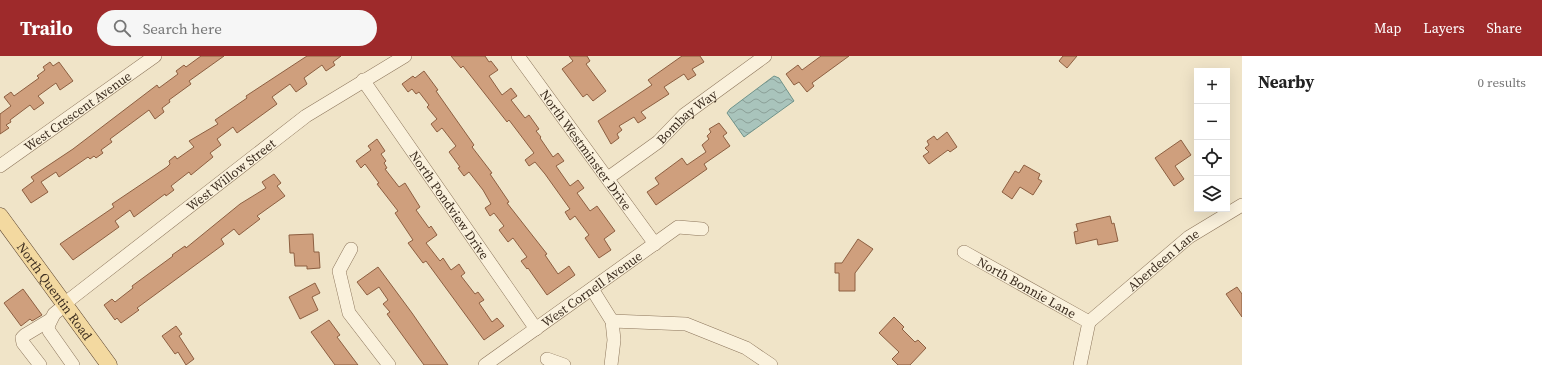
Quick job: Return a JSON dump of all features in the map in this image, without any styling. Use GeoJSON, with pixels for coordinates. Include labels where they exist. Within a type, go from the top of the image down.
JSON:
{"type":"FeatureCollection","features":[{"type":"Feature","properties":{"kind":"main road","name":"North Quentin Road"},"geometry":{"type":"LineString","coordinates":[[0,216],[109,365]]}},
{"type":"Feature","properties":{"kind":"street","name":"West Crescent Avenue"},"geometry":{"type":"LineString","coordinates":[[0,166],[155,56]]}},
{"type":"Feature","properties":{"kind":"street","name":"West Willow Street"},"geometry":{"type":"LineString","coordinates":[[40,365],[23,343],[22,338],[25,335],[50,320],[65,305],[306,116],[363,80],[405,56]]}},
{"type":"Feature","properties":{"kind":"street","name":"North Westminster Drive"},"geometry":{"type":"LineString","coordinates":[[518,56],[655,244]]}},
{"type":"Feature","properties":{"kind":"street","name":"Bombay Way"},"geometry":{"type":"LineString","coordinates":[[608,178],[658,142],[684,115],[765,56]]}},
{"type":"Feature","properties":{"kind":"street","name":"North Pondview Drive"},"geometry":{"type":"LineString","coordinates":[[363,80],[536,329]]}},
{"type":"Feature","properties":{"kind":"street","name":"Aberdeen Lane"},"geometry":{"type":"LineString","coordinates":[[1089,322],[1189,237],[1242,205]]}},
{"type":"Feature","properties":{"kind":"street","name":"West Cornell Avenue"},"geometry":{"type":"LineString","coordinates":[[485,365],[678,227],[702,230]]}},
{"type":"Feature","properties":{"kind":"street"},"geometry":{"type":"LineString","coordinates":[[351,249],[339,271],[349,313],[389,365]]}},
{"type":"Feature","properties":{"kind":"street","name":"North Bonnie Lane"},"geometry":{"type":"LineString","coordinates":[[964,252],[1089,322]]}},
{"type":"Feature","properties":{"kind":"street"},"geometry":{"type":"LineString","coordinates":[[592,289],[612,321],[614,340],[611,365]]}},
{"type":"Feature","properties":{"kind":"street"},"geometry":{"type":"LineString","coordinates":[[50,320],[48,326],[49,331],[73,365]]}},
{"type":"Feature","properties":{"kind":"street"},"geometry":{"type":"LineString","coordinates":[[612,321],[686,324],[746,348],[771,365]]}},
{"type":"Feature","properties":{"kind":"street"},"geometry":{"type":"LineString","coordinates":[[1080,365],[1089,322]]}},
{"type":"Feature","properties":{"kind":"street"},"geometry":{"type":"LineString","coordinates":[[547,360],[564,365]]}},
{"type":"Feature","properties":{"kind":"water"},"geometry":{"type":"Polygon","coordinates":[[[774,76],[779,78],[794,101],[744,137],[727,113],[730,109],[774,76]]]}},
{"type":"Feature","properties":{"kind":"building"},"geometry":{"type":"Polygon","coordinates":[[[201,56],[224,56],[189,81],[191,84],[169,100],[170,102],[162,108],[164,112],[155,119],[149,110],[110,139],[112,142],[101,150],[103,153],[96,158],[94,156],[90,159],[88,157],[59,177],[56,172],[41,182],[48,192],[31,203],[22,190],[34,181],[31,177],[73,149],[157,85],[159,88],[178,74],[176,71],[184,65],[186,67],[201,56]]]}},
{"type":"Feature","properties":{"kind":"building"},"geometry":{"type":"Polygon","coordinates":[[[307,56],[341,56],[333,62],[335,65],[326,71],[322,65],[304,78],[307,84],[296,92],[290,84],[272,97],[277,104],[237,133],[233,127],[217,139],[221,145],[210,153],[213,157],[191,175],[189,172],[171,186],[174,190],[166,196],[165,194],[134,217],[130,210],[115,221],[119,227],[73,260],[60,244],[114,207],[112,204],[167,167],[170,164],[169,161],[175,156],[177,159],[194,147],[189,141],[218,124],[215,120],[247,98],[246,96],[307,56]]]}},
{"type":"Feature","properties":{"kind":"building"},"geometry":{"type":"Polygon","coordinates":[[[451,56],[485,56],[489,62],[491,61],[498,70],[489,76],[502,95],[511,88],[517,96],[511,100],[525,118],[529,115],[539,129],[536,131],[541,137],[540,138],[553,157],[558,153],[564,161],[556,166],[570,186],[578,180],[584,188],[577,193],[590,211],[597,206],[615,231],[604,239],[611,250],[599,258],[585,238],[589,235],[575,216],[570,220],[565,212],[570,209],[545,174],[535,162],[529,166],[525,160],[534,153],[509,120],[507,122],[463,66],[461,68],[451,56]]]}},
{"type":"Feature","properties":{"kind":"building"},"geometry":{"type":"Polygon","coordinates":[[[569,56],[587,56],[590,61],[586,64],[606,91],[593,101],[587,94],[583,97],[562,69],[573,61],[569,56]]]}},
{"type":"Feature","properties":{"kind":"building"},"geometry":{"type":"Polygon","coordinates":[[[682,56],[700,56],[704,62],[692,69],[696,75],[688,80],[684,74],[664,87],[669,94],[641,112],[646,118],[638,123],[634,117],[619,126],[622,130],[617,134],[619,138],[611,144],[598,121],[652,85],[648,80],[682,56]]]}},
{"type":"Feature","properties":{"kind":"building"},"geometry":{"type":"Polygon","coordinates":[[[821,56],[849,56],[812,83],[814,86],[807,92],[799,82],[794,85],[786,74],[798,65],[802,70],[821,56]]]}},
{"type":"Feature","properties":{"kind":"building"},"geometry":{"type":"Polygon","coordinates":[[[1063,56],[1077,56],[1067,68],[1059,61],[1063,56]]]}},
{"type":"Feature","properties":{"kind":"building"},"geometry":{"type":"Polygon","coordinates":[[[50,62],[53,66],[59,62],[73,81],[60,90],[56,83],[38,96],[44,103],[34,110],[30,105],[10,120],[11,122],[6,125],[9,128],[0,134],[0,114],[11,106],[4,97],[11,92],[14,96],[39,78],[37,76],[45,70],[43,67],[50,62]]]}},
{"type":"Feature","properties":{"kind":"building"},"geometry":{"type":"Polygon","coordinates":[[[424,71],[438,90],[436,91],[474,145],[472,147],[492,173],[490,174],[509,202],[507,203],[547,254],[545,255],[558,274],[569,266],[575,275],[547,295],[528,268],[527,269],[521,261],[527,257],[513,238],[508,242],[499,230],[504,226],[494,213],[490,216],[485,208],[491,204],[483,190],[469,172],[464,176],[458,168],[460,167],[449,152],[456,146],[442,128],[437,132],[431,124],[437,119],[427,107],[429,105],[419,92],[416,94],[412,89],[408,92],[402,84],[413,76],[415,78],[424,71]]]}},
{"type":"Feature","properties":{"kind":"building"},"geometry":{"type":"Polygon","coordinates":[[[719,123],[727,133],[723,136],[730,146],[704,164],[707,169],[656,205],[647,192],[659,184],[655,178],[682,158],[687,165],[706,152],[702,145],[709,139],[707,136],[711,132],[709,129],[719,123]]]}},
{"type":"Feature","properties":{"kind":"building"},"geometry":{"type":"Polygon","coordinates":[[[947,132],[957,147],[950,152],[948,150],[929,164],[923,156],[929,152],[925,148],[929,145],[927,141],[934,136],[937,140],[947,132]]]}},
{"type":"Feature","properties":{"kind":"building"},"geometry":{"type":"Polygon","coordinates":[[[377,139],[385,151],[381,154],[386,161],[384,163],[387,168],[385,169],[399,187],[405,183],[420,207],[416,210],[429,228],[431,226],[437,235],[426,243],[440,261],[443,258],[451,270],[459,264],[465,273],[461,276],[475,294],[478,292],[484,300],[479,303],[492,322],[497,318],[504,326],[484,340],[426,261],[423,263],[408,243],[413,240],[395,213],[398,211],[377,184],[379,183],[365,164],[361,168],[356,161],[371,150],[368,146],[377,139]]]}},
{"type":"Feature","properties":{"kind":"building"},"geometry":{"type":"Polygon","coordinates":[[[1181,140],[1191,155],[1175,166],[1184,179],[1174,186],[1155,158],[1181,140]]]}},
{"type":"Feature","properties":{"kind":"building"},"geometry":{"type":"Polygon","coordinates":[[[1024,165],[1040,174],[1038,179],[1042,181],[1033,195],[1020,187],[1012,199],[1002,192],[1015,171],[1019,173],[1024,165]]]}},
{"type":"Feature","properties":{"kind":"building"},"geometry":{"type":"Polygon","coordinates":[[[274,174],[281,183],[277,186],[285,196],[257,216],[260,219],[239,235],[234,229],[221,239],[224,244],[137,308],[139,310],[121,323],[117,318],[115,320],[104,305],[112,299],[115,302],[133,288],[132,286],[173,256],[172,255],[185,246],[186,248],[240,204],[266,188],[262,182],[274,174]]]}},
{"type":"Feature","properties":{"kind":"building"},"geometry":{"type":"Polygon","coordinates":[[[1110,216],[1112,224],[1114,223],[1118,241],[1098,245],[1097,239],[1076,244],[1074,232],[1078,231],[1076,224],[1110,216]]]}},
{"type":"Feature","properties":{"kind":"building"},"geometry":{"type":"Polygon","coordinates":[[[313,234],[314,252],[319,252],[320,268],[307,269],[307,266],[295,266],[294,253],[290,253],[289,235],[313,234]]]}},
{"type":"Feature","properties":{"kind":"building"},"geometry":{"type":"Polygon","coordinates":[[[858,239],[873,249],[855,273],[855,291],[839,291],[839,273],[835,273],[835,263],[842,263],[858,239]]]}},
{"type":"Feature","properties":{"kind":"building"},"geometry":{"type":"Polygon","coordinates":[[[378,267],[448,365],[424,365],[387,314],[390,312],[383,304],[388,300],[379,287],[367,295],[357,282],[378,267]]]}},
{"type":"Feature","properties":{"kind":"building"},"geometry":{"type":"Polygon","coordinates":[[[315,283],[320,293],[312,297],[318,310],[300,319],[289,297],[315,283]]]}},
{"type":"Feature","properties":{"kind":"building"},"geometry":{"type":"Polygon","coordinates":[[[1237,287],[1242,294],[1242,317],[1226,294],[1237,287]]]}},
{"type":"Feature","properties":{"kind":"building"},"geometry":{"type":"Polygon","coordinates":[[[23,289],[42,315],[32,321],[30,319],[21,326],[4,303],[23,289]]]}},
{"type":"Feature","properties":{"kind":"building"},"geometry":{"type":"Polygon","coordinates":[[[894,317],[904,327],[902,329],[915,342],[918,340],[926,348],[910,365],[898,365],[892,359],[899,352],[879,333],[894,317]]]}},
{"type":"Feature","properties":{"kind":"building"},"geometry":{"type":"Polygon","coordinates":[[[329,320],[340,335],[337,337],[358,365],[335,365],[311,332],[329,320]]]}},
{"type":"Feature","properties":{"kind":"building"},"geometry":{"type":"Polygon","coordinates":[[[176,326],[182,334],[179,336],[194,359],[186,365],[178,352],[175,354],[162,336],[176,326]]]}}]}
